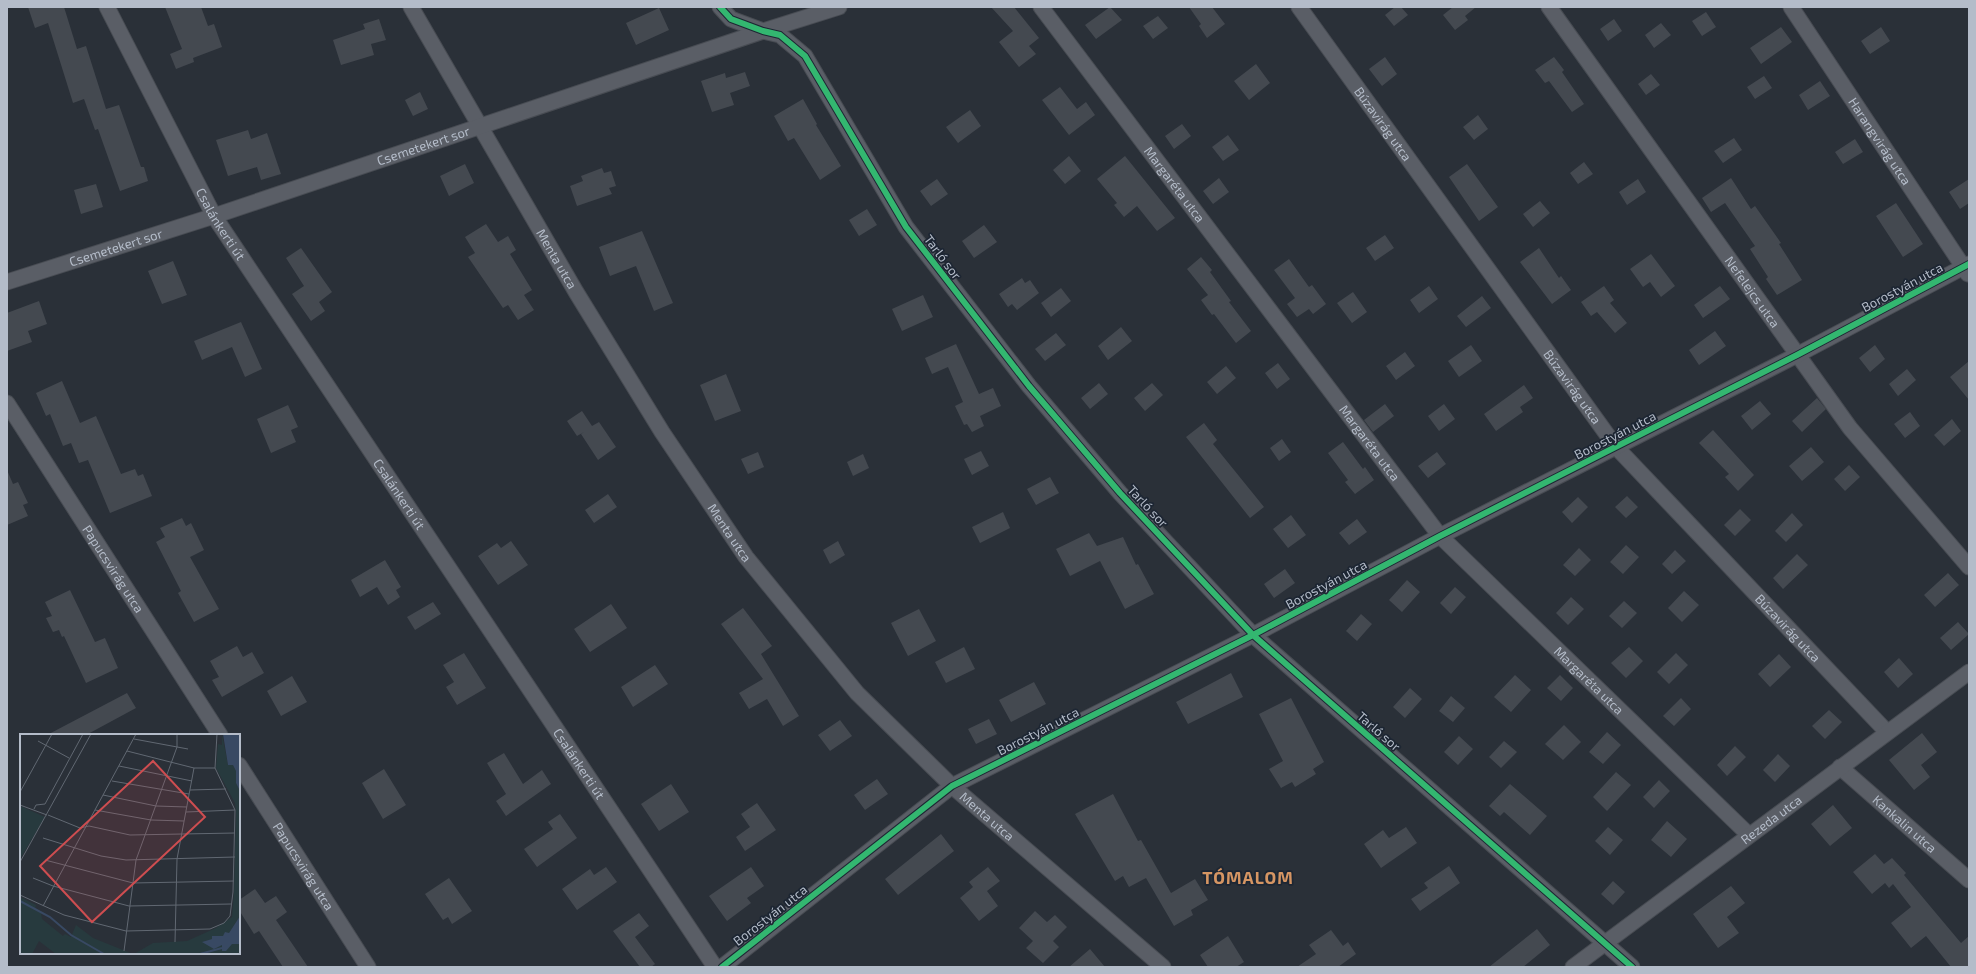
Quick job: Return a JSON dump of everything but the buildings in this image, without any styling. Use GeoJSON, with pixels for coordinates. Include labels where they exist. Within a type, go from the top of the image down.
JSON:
{"type":"FeatureCollection","features":[{"type":"Feature","properties":{"kind":"street","name":"Csalánkerti út"},"geometry":{"type":"LineString","coordinates":[[107,7],[214,216],[715,967]]}},
{"type":"Feature","properties":{"kind":"street","name":"Menta utca"},"geometry":{"type":"LineString","coordinates":[[411,7],[576,292],[662,432],[746,557],[857,693],[952,786],[1163,967]]}},
{"type":"Feature","properties":{"kind":"street","name":"Tarló sor"},"geometry":{"type":"LineString","coordinates":[[720,7],[731,19],[763,31],[780,35],[805,56],[906,227],[980,324],[1029,386],[1120,493],[1253,635],[1632,967]]}},
{"type":"Feature","properties":{"kind":"street","name":"Csemetekert sor"},"geometry":{"type":"LineString","coordinates":[[7,282],[214,216],[763,31],[839,7]]}},
{"type":"Feature","properties":{"kind":"street","name":"Margaréta utca"},"geometry":{"type":"LineString","coordinates":[[1041,7],[1440,536],[1749,834]]}},
{"type":"Feature","properties":{"kind":"street","name":"Búzavirág utca"},"geometry":{"type":"LineString","coordinates":[[1299,7],[1616,447],[1887,732]]}},
{"type":"Feature","properties":{"kind":"street","name":"Nefelejcs utca"},"geometry":{"type":"LineString","coordinates":[[1548,7],[1850,428],[1969,567]]}},
{"type":"Feature","properties":{"kind":"street","name":"Harangvirág utca"},"geometry":{"type":"LineString","coordinates":[[1791,7],[1967,268]]}},
{"type":"Feature","properties":{"kind":"street","name":"Borostyán utca"},"geometry":{"type":"LineString","coordinates":[[722,967],[952,786],[1253,635],[1440,536],[1967,268]]}},
{"type":"Feature","properties":{"kind":"street","name":"Papucsvirág utca"},"geometry":{"type":"LineString","coordinates":[[7,403],[219,734]]}},
{"type":"Feature","properties":{"kind":"street","name":"Rezeda utca"},"geometry":{"type":"LineString","coordinates":[[1573,967],[1749,834],[1969,672]]}},
{"type":"Feature","properties":{"kind":"street","name":"Papucsvirág utca"},"geometry":{"type":"LineString","coordinates":[[240,767],[368,967]]}},
{"type":"Feature","properties":{"kind":"street","name":"Kankalin utca"},"geometry":{"type":"LineString","coordinates":[[1840,767],[1969,880]]}},
{"type":"Feature","properties":{"kind":"cycle path"},"geometry":{"type":"LineString","coordinates":[[720,7],[731,19],[763,31],[780,35],[805,56],[906,227],[1029,386],[1120,493],[1253,635],[1632,967]]}},
{"type":"Feature","properties":{"kind":"cycle path"},"geometry":{"type":"LineString","coordinates":[[722,967],[952,786],[1253,635],[1440,536],[1797,355],[1969,264]]}},
{"type":"Feature","properties":{"kind":"district","name":"TÓMALOM"},"geometry":{"type":"Point","coordinates":[1248,877]}}]}
